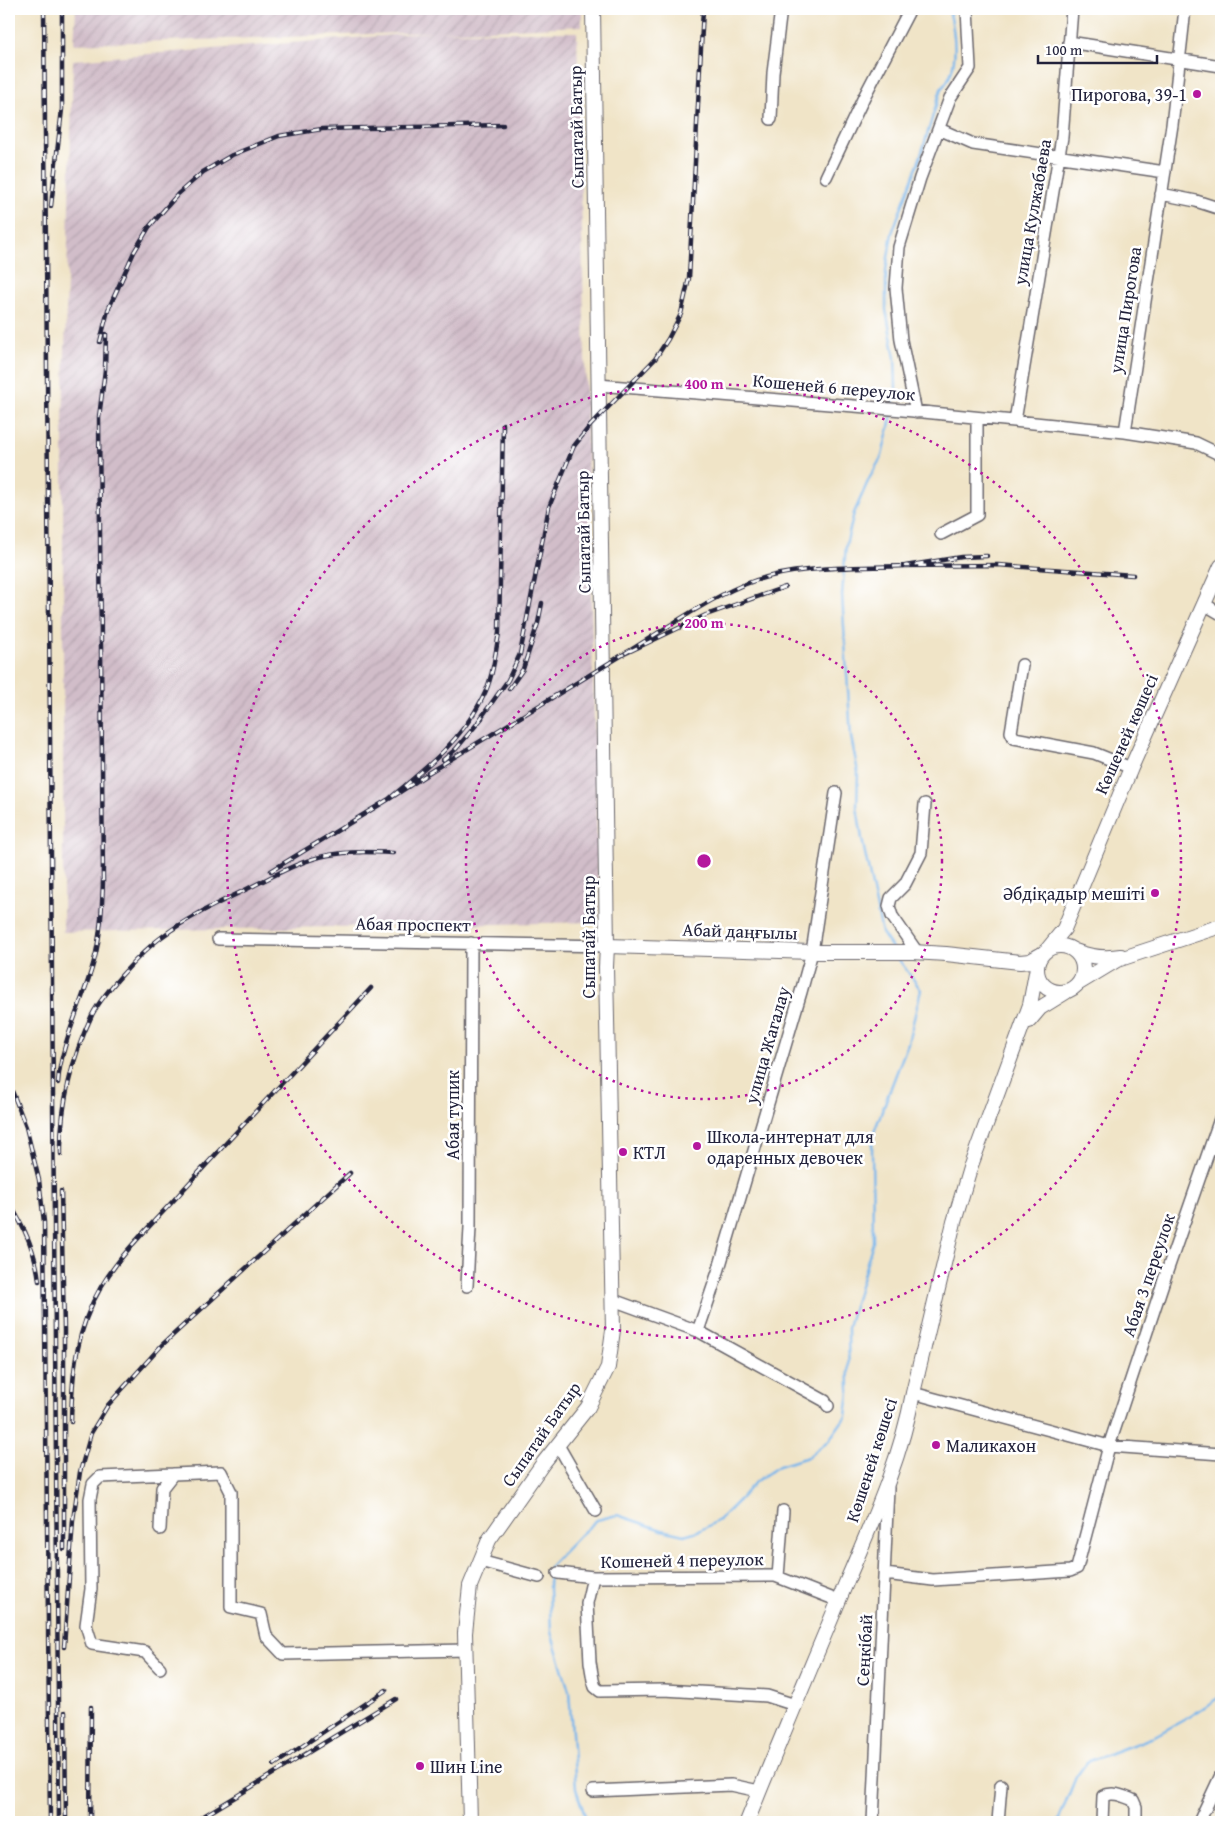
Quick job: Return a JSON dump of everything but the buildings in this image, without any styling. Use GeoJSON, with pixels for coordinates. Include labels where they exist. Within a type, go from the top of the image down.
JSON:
{"type":"FeatureCollection","features":[{"type":"Feature","properties":{"kind":"main road","name":"Сыпатай Батыр"},"geometry":{"type":"LineString","coordinates":[[470,1822],[466,1633],[470,1586],[489,1540],[558,1444],[588,1407],[608,1367],[614,1330],[606,977],[608,946],[593,9]]}},
{"type":"Feature","properties":{"kind":"main road","name":"Көшеней көшесі"},"geometry":{"type":"LineString","coordinates":[[1041,967],[1068,918],[1131,768],[1221,566]]}},
{"type":"Feature","properties":{"kind":"main road"},"geometry":{"type":"LineString","coordinates":[[1068,918],[1066,933],[1083,963],[1084,970],[1079,983]]}},
{"type":"Feature","properties":{"kind":"main road"},"geometry":{"type":"LineString","coordinates":[[1018,1042],[1028,1022],[1040,1008],[1117,960],[1221,926]]}},
{"type":"Feature","properties":{"kind":"main road","name":"Абай даңғылы"},"geometry":{"type":"LineString","coordinates":[[608,946],[812,952],[915,952]]}},
{"type":"Feature","properties":{"kind":"main road"},"geometry":{"type":"LineString","coordinates":[[1018,1042],[1041,967],[1060,946],[1100,958],[1132,954]]}},
{"type":"Feature","properties":{"kind":"main road"},"geometry":{"type":"LineString","coordinates":[[915,952],[1020,962],[1030,961],[1041,967],[1050,991],[1067,992]]}},
{"type":"Feature","properties":{"kind":"main road"},"geometry":{"type":"LineString","coordinates":[[997,960],[1020,968],[1041,967]]}},
{"type":"Feature","properties":{"kind":"main road","name":"Көшеней көшесі"},"geometry":{"type":"LineString","coordinates":[[746,1822],[888,1479],[907,1421],[954,1222],[970,1168],[1018,1042]]}},
{"type":"Feature","properties":{"kind":"street"},"geometry":{"type":"LineString","coordinates":[[771,119],[773,73],[781,9]]}},
{"type":"Feature","properties":{"kind":"street"},"geometry":{"type":"LineString","coordinates":[[826,177],[864,97],[910,9]]}},
{"type":"Feature","properties":{"kind":"street"},"geometry":{"type":"LineString","coordinates":[[916,412],[901,340],[896,288],[899,248],[920,178],[950,98],[970,68],[967,9]]}},
{"type":"Feature","properties":{"kind":"street","name":"улица Кулжабаева"},"geometry":{"type":"LineString","coordinates":[[1015,421],[1062,137],[1072,9]]}},
{"type":"Feature","properties":{"kind":"street","name":"улица Пирогова"},"geometry":{"type":"LineString","coordinates":[[1125,432],[1165,172],[1185,9]]}},
{"type":"Feature","properties":{"kind":"street"},"geometry":{"type":"LineString","coordinates":[[1069,42],[1221,66]]}},
{"type":"Feature","properties":{"kind":"street"},"geometry":{"type":"LineString","coordinates":[[939,129],[973,144],[1165,172]]}},
{"type":"Feature","properties":{"kind":"street"},"geometry":{"type":"LineString","coordinates":[[1161,194],[1221,208]]}},
{"type":"Feature","properties":{"kind":"street","name":"Кошеней 6 переулок"},"geometry":{"type":"LineString","coordinates":[[598,385],[1125,432],[1196,443],[1221,455]]}},
{"type":"Feature","properties":{"kind":"street"},"geometry":{"type":"LineString","coordinates":[[941,534],[977,516],[977,418]]}},
{"type":"Feature","properties":{"kind":"street"},"geometry":{"type":"LineString","coordinates":[[1204,604],[1221,614]]}},
{"type":"Feature","properties":{"kind":"street"},"geometry":{"type":"LineString","coordinates":[[1022,665],[1011,732],[1014,738],[1094,754],[1131,768]]}},
{"type":"Feature","properties":{"kind":"street","name":"улица Жагалау"},"geometry":{"type":"LineString","coordinates":[[698,1331],[718,1272],[812,952],[836,793]]}},
{"type":"Feature","properties":{"kind":"street"},"geometry":{"type":"LineString","coordinates":[[915,952],[892,916],[889,906],[891,898],[905,884],[921,853],[924,804]]}},
{"type":"Feature","properties":{"kind":"street","name":"Абая проспект"},"geometry":{"type":"LineString","coordinates":[[218,939],[608,946]]}},
{"type":"Feature","properties":{"kind":"street","name":"Абая тупик"},"geometry":{"type":"LineString","coordinates":[[467,1286],[470,1227],[471,943]]}},
{"type":"Feature","properties":{"kind":"street","name":"Абая 3 переулок"},"geometry":{"type":"LineString","coordinates":[[885,1574],[933,1580],[1070,1572],[1077,1568],[1109,1446],[1221,1116]]}},
{"type":"Feature","properties":{"kind":"street"},"geometry":{"type":"LineString","coordinates":[[613,1300],[698,1331],[826,1401],[828,1406]]}},
{"type":"Feature","properties":{"kind":"street"},"geometry":{"type":"LineString","coordinates":[[913,1393],[1109,1446],[1221,1454]]}},
{"type":"Feature","properties":{"kind":"street"},"geometry":{"type":"LineString","coordinates":[[558,1444],[596,1511]]}},
{"type":"Feature","properties":{"kind":"street"},"geometry":{"type":"LineString","coordinates":[[160,1668],[145,1652],[92,1644],[86,1625],[91,1589],[90,1498],[93,1484],[100,1477],[221,1472],[231,1492],[231,1607],[260,1614],[266,1636],[283,1654],[466,1650]]}},
{"type":"Feature","properties":{"kind":"street"},"geometry":{"type":"LineString","coordinates":[[160,1529],[162,1488],[173,1474]]}},
{"type":"Feature","properties":{"kind":"street","name":"Сеңкібай"},"geometry":{"type":"LineString","coordinates":[[873,1822],[888,1479]]}},
{"type":"Feature","properties":{"kind":"street"},"geometry":{"type":"LineString","coordinates":[[778,1577],[783,1511]]}},
{"type":"Feature","properties":{"kind":"street"},"geometry":{"type":"LineString","coordinates":[[480,1561],[539,1577]]}},
{"type":"Feature","properties":{"kind":"street"},"geometry":{"type":"LineString","coordinates":[[558,1573],[592,1577]]}},
{"type":"Feature","properties":{"kind":"street","name":"Кошеней 4 переулок"},"geometry":{"type":"LineString","coordinates":[[795,1705],[767,1696],[664,1690],[600,1691],[595,1686],[590,1662],[587,1603],[592,1577],[778,1577],[839,1601]]}},
{"type":"Feature","properties":{"kind":"street"},"geometry":{"type":"LineString","coordinates":[[1199,1822],[1221,1775]]}},
{"type":"Feature","properties":{"kind":"street"},"geometry":{"type":"LineString","coordinates":[[594,1791],[731,1785],[759,1791]]}},
{"type":"Feature","properties":{"kind":"street"},"geometry":{"type":"LineString","coordinates":[[998,1822],[1001,1785]]}},
{"type":"Feature","properties":{"kind":"street"},"geometry":{"type":"LineString","coordinates":[[1102,1822],[1103,1796],[1107,1794],[1121,1794],[1133,1800],[1136,1807],[1136,1822]]}},
{"type":"Feature","properties":{"kind":"shaded area"},"geometry":{"type":"Polygon","coordinates":[[[76,9],[582,9],[582,26],[440,32],[577,32],[599,922],[63,932],[63,421],[73,60],[431,32],[74,44],[76,9]]]}},
{"type":"Feature","properties":{"kind":"waterway"},"geometry":{"type":"LineString","coordinates":[[893,406],[896,387],[895,358],[886,310],[886,270],[892,233],[920,158],[941,89],[952,71],[955,50],[949,9]]}},
{"type":"Feature","properties":{"kind":"waterway"},"geometry":{"type":"LineString","coordinates":[[892,414],[882,456],[869,479],[854,513],[846,545],[842,595],[851,737],[858,772],[857,807],[882,933],[892,948]]}},
{"type":"Feature","properties":{"kind":"waterway"},"geometry":{"type":"LineString","coordinates":[[587,1822],[576,1789],[569,1691],[551,1632],[550,1566],[597,1520],[617,1515],[662,1530],[684,1535],[701,1530],[719,1520],[756,1481],[779,1466],[808,1457],[829,1440],[846,1416],[849,1392],[848,1327],[873,1242],[872,1147],[874,1132],[908,1043],[921,990],[897,957]]}},
{"type":"Feature","properties":{"kind":"waterway"},"geometry":{"type":"LineString","coordinates":[[1058,1822],[1076,1777],[1087,1762],[1151,1738],[1191,1716],[1221,1696]]}},
{"type":"Feature","properties":{"kind":"railway"},"geometry":{"type":"LineString","coordinates":[[44,9],[59,1822]]}},
{"type":"Feature","properties":{"kind":"railway"},"geometry":{"type":"LineString","coordinates":[[51,206],[62,109],[62,9]]}},
{"type":"Feature","properties":{"kind":"railway"},"geometry":{"type":"LineString","coordinates":[[478,722],[508,680],[520,654],[549,507],[574,446],[590,426],[655,359],[681,314],[689,278],[703,9]]}},
{"type":"Feature","properties":{"kind":"railway"},"geometry":{"type":"LineString","coordinates":[[100,342],[108,310],[134,252],[149,227],[178,194],[203,172],[232,155],[279,136],[322,129],[503,125]]}},
{"type":"Feature","properties":{"kind":"railway"},"geometry":{"type":"LineString","coordinates":[[58,1083],[63,1053],[94,961],[102,911],[99,417],[105,370],[106,334]]}},
{"type":"Feature","properties":{"kind":"railway"},"geometry":{"type":"LineString","coordinates":[[426,775],[389,799],[428,766],[453,741],[473,714],[489,683],[499,633],[503,424]]}},
{"type":"Feature","properties":{"kind":"railway"},"geometry":{"type":"LineString","coordinates":[[987,556],[961,557],[905,566],[998,565],[1133,575]]}},
{"type":"Feature","properties":{"kind":"railway"},"geometry":{"type":"LineString","coordinates":[[785,587],[706,615],[624,654],[713,600],[743,585],[762,579],[781,574],[822,569],[905,566]]}},
{"type":"Feature","properties":{"kind":"railway"},"geometry":{"type":"LineString","coordinates":[[509,689],[523,669],[538,623],[542,603]]}},
{"type":"Feature","properties":{"kind":"railway"},"geometry":{"type":"LineString","coordinates":[[428,773],[624,654]]}},
{"type":"Feature","properties":{"kind":"railway"},"geometry":{"type":"LineString","coordinates":[[443,760],[456,749],[482,718]]}},
{"type":"Feature","properties":{"kind":"railway"},"geometry":{"type":"LineString","coordinates":[[271,871],[389,799]]}},
{"type":"Feature","properties":{"kind":"railway"},"geometry":{"type":"LineString","coordinates":[[61,1154],[65,1100],[73,1065],[85,1031],[92,1015],[105,995],[145,951],[163,936],[193,917],[297,865],[318,857],[337,854],[361,852],[393,853]]}},
{"type":"Feature","properties":{"kind":"railway"},"geometry":{"type":"LineString","coordinates":[[71,1422],[74,1369],[81,1336],[93,1303],[109,1274],[139,1237],[371,988]]}},
{"type":"Feature","properties":{"kind":"railway"},"geometry":{"type":"LineString","coordinates":[[9,1083],[26,1127],[39,1180],[44,1222],[50,1822]]}},
{"type":"Feature","properties":{"kind":"railway"},"geometry":{"type":"LineString","coordinates":[[64,1647],[73,1520],[80,1472],[91,1433],[108,1405],[162,1345],[350,1173]]}},
{"type":"Feature","properties":{"kind":"railway"},"geometry":{"type":"LineString","coordinates":[[61,1191],[64,1329],[64,1549]]}},
{"type":"Feature","properties":{"kind":"railway"},"geometry":{"type":"LineString","coordinates":[[9,1203],[20,1221],[28,1240],[35,1260],[39,1281]]}},
{"type":"Feature","properties":{"kind":"railway"},"geometry":{"type":"LineString","coordinates":[[274,1765],[386,1690]]}},
{"type":"Feature","properties":{"kind":"railway"},"geometry":{"type":"LineString","coordinates":[[194,1822],[396,1699]]}},
{"type":"Feature","properties":{"kind":"railway"},"geometry":{"type":"LineString","coordinates":[[90,1822],[91,1707]]}},
{"type":"Feature","properties":{"kind":"railway"},"geometry":{"type":"LineString","coordinates":[[65,1712],[66,1822]]}},
{"type":"Feature","properties":{"kind":"place","name":"Пирогова, 39-1"},"geometry":{"type":"Point","coordinates":[1197,94]}},
{"type":"Feature","properties":{"kind":"place","name":"Әбдіқадыр мешіті"},"geometry":{"type":"Point","coordinates":[1155,893]}},
{"type":"Feature","properties":{"kind":"place","name":"Школа-интернат для одаренных девочек"},"geometry":{"type":"Point","coordinates":[697,1146]}},
{"type":"Feature","properties":{"kind":"place","name":"КТЛ"},"geometry":{"type":"Point","coordinates":[623,1152]}},
{"type":"Feature","properties":{"kind":"place","name":"Маликахон"},"geometry":{"type":"Point","coordinates":[936,1445]}},
{"type":"Feature","properties":{"kind":"place","name":"Шин Line"},"geometry":{"type":"Point","coordinates":[420,1766]}}]}
